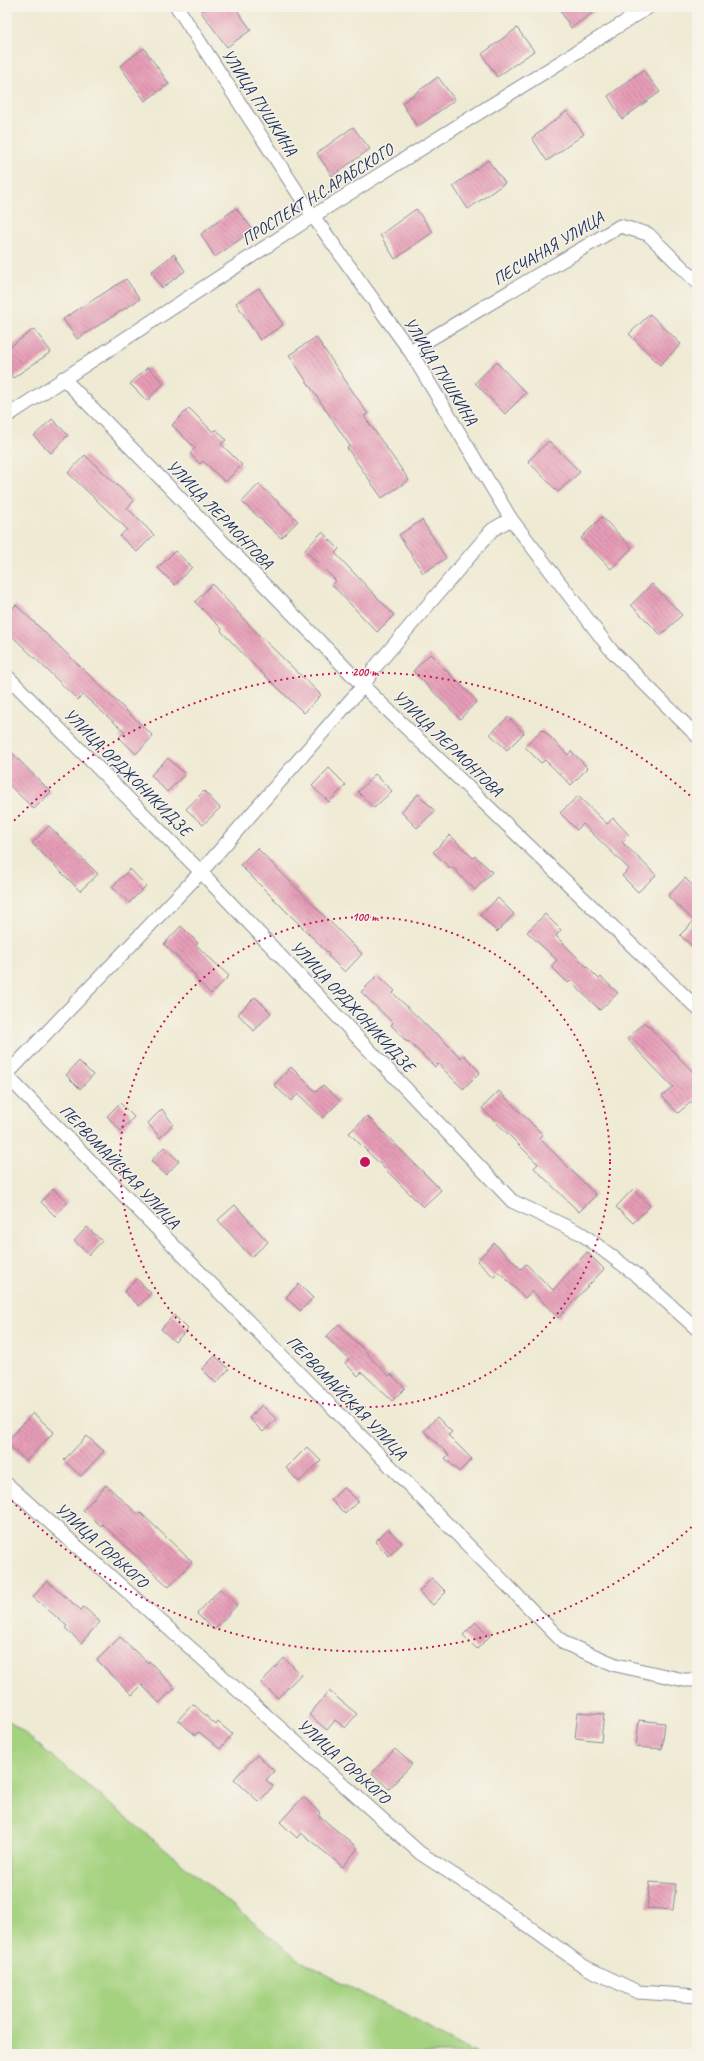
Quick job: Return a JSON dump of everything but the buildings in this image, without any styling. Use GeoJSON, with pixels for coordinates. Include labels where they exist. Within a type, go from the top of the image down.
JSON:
{"type":"FeatureCollection","features":[{"type":"Feature","properties":{"kind":"street","name":"УЛИЦА ПУШКИНА"},"geometry":{"type":"LineString","coordinates":[[177,7],[313,216],[410,351],[511,519],[611,650],[697,736]]}},
{"type":"Feature","properties":{"kind":"street","name":"ПРОСПЕКТ Н.С.АРАБСКОГО"},"geometry":{"type":"LineString","coordinates":[[7,416],[313,216],[649,7]]}},
{"type":"Feature","properties":{"kind":"street","name":"ПЕСЧАНАЯ УЛИЦА"},"geometry":{"type":"LineString","coordinates":[[410,351],[620,226],[648,234],[697,282]]}},
{"type":"Feature","properties":{"kind":"street","name":"УЛИЦА ЛЕРМОНТОВА"},"geometry":{"type":"LineString","coordinates":[[63,378],[363,686],[697,1008]]}},
{"type":"Feature","properties":{"kind":"street"},"geometry":{"type":"LineString","coordinates":[[7,1075],[201,872],[363,686],[376,666],[492,530],[511,519]]}},
{"type":"Feature","properties":{"kind":"street","name":"УЛИЦА ОРДЖОНИКИДЗЕ"},"geometry":{"type":"LineString","coordinates":[[7,676],[201,872],[512,1200],[582,1234],[639,1277],[697,1329]]}},
{"type":"Feature","properties":{"kind":"street","name":"ПЕРВОМАЙСКАЯ УЛИЦА"},"geometry":{"type":"LineString","coordinates":[[7,1075],[564,1643],[616,1665],[684,1680],[697,1680]]}},
{"type":"Feature","properties":{"kind":"street","name":"УЛИЦА ГОРЬКОГО"},"geometry":{"type":"LineString","coordinates":[[7,1484],[420,1853],[484,1895],[585,1967],[638,1992],[697,1996]]}},
{"type":"Feature","properties":{"kind":"green space"},"geometry":{"type":"Polygon","coordinates":[[[7,1719],[299,1960],[477,2054],[7,2054],[7,1719]]]}}]}
